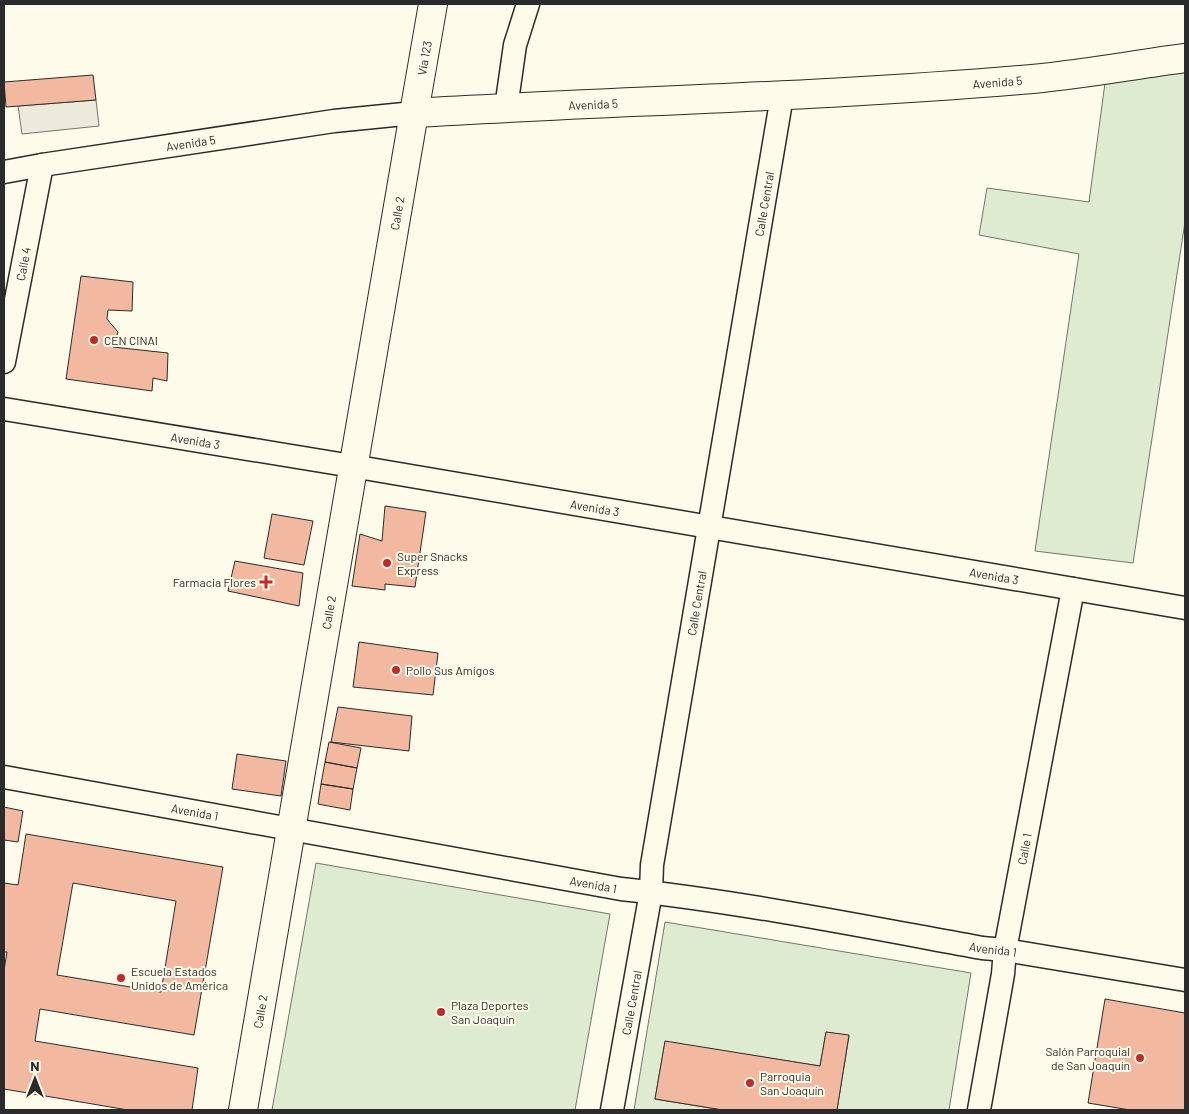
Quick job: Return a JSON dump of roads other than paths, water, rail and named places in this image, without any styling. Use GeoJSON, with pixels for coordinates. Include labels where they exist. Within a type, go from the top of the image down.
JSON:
{"type":"FeatureCollection","features":[{"type":"Feature","properties":{"kind":"street","name":"Vía 123"},"geometry":{"type":"LineString","coordinates":[[414,113],[433,4]]}},
{"type":"Feature","properties":{"kind":"street"},"geometry":{"type":"LineString","coordinates":[[506,108],[515,45],[528,4]]}},
{"type":"Feature","properties":{"kind":"street","name":"Avenida 5"},"geometry":{"type":"LineString","coordinates":[[4,172],[334,121],[414,113],[782,96],[1022,80],[1185,58]]}},
{"type":"Feature","properties":{"kind":"street","name":"Calle Central"},"geometry":{"type":"LineString","coordinates":[[612,1110],[651,892],[652,865],[782,96]]}},
{"type":"Feature","properties":{"kind":"street","name":"Calle 2"},"geometry":{"type":"LineString","coordinates":[[242,1110],[414,113]]}},
{"type":"Feature","properties":{"kind":"street","name":"Calle 4"},"geometry":{"type":"LineString","coordinates":[[4,362],[42,165]]}},
{"type":"Feature","properties":{"kind":"street","name":"Avenida 3"},"geometry":{"type":"LineString","coordinates":[[4,409],[352,466],[1185,608]]}},
{"type":"Feature","properties":{"kind":"street","name":"Calle 1"},"geometry":{"type":"LineString","coordinates":[[979,1110],[1003,974],[1005,950],[1073,589]]}},
{"type":"Feature","properties":{"kind":"street","name":"Avenida 1"},"geometry":{"type":"LineString","coordinates":[[4,777],[621,889],[731,903],[982,948],[1005,950],[1185,980]]}},
{"type":"Feature","properties":{"kind":"place","name":"CEN CINAI"},"geometry":{"type":"Point","coordinates":[94,340]}},
{"type":"Feature","properties":{"kind":"place","name":"Super Snacks Express"},"geometry":{"type":"Point","coordinates":[387,563]}},
{"type":"Feature","properties":{"kind":"place","name":"Farmacia Flores"},"geometry":{"type":"Point","coordinates":[266,582]}},
{"type":"Feature","properties":{"kind":"place","name":"Pollo Sus Amigos"},"geometry":{"type":"Point","coordinates":[396,670]}},
{"type":"Feature","properties":{"kind":"place","name":"Escuela Estados Unidos de América"},"geometry":{"type":"Point","coordinates":[121,978]}},
{"type":"Feature","properties":{"kind":"place","name":"Plaza Deportes San Joaquín"},"geometry":{"type":"Point","coordinates":[441,1012]}},
{"type":"Feature","properties":{"kind":"place","name":"Salón Parroquial de San Joaquín"},"geometry":{"type":"Point","coordinates":[1140,1058]}},
{"type":"Feature","properties":{"kind":"place","name":"Parroquia San Joaquín"},"geometry":{"type":"Point","coordinates":[750,1083]}}]}
